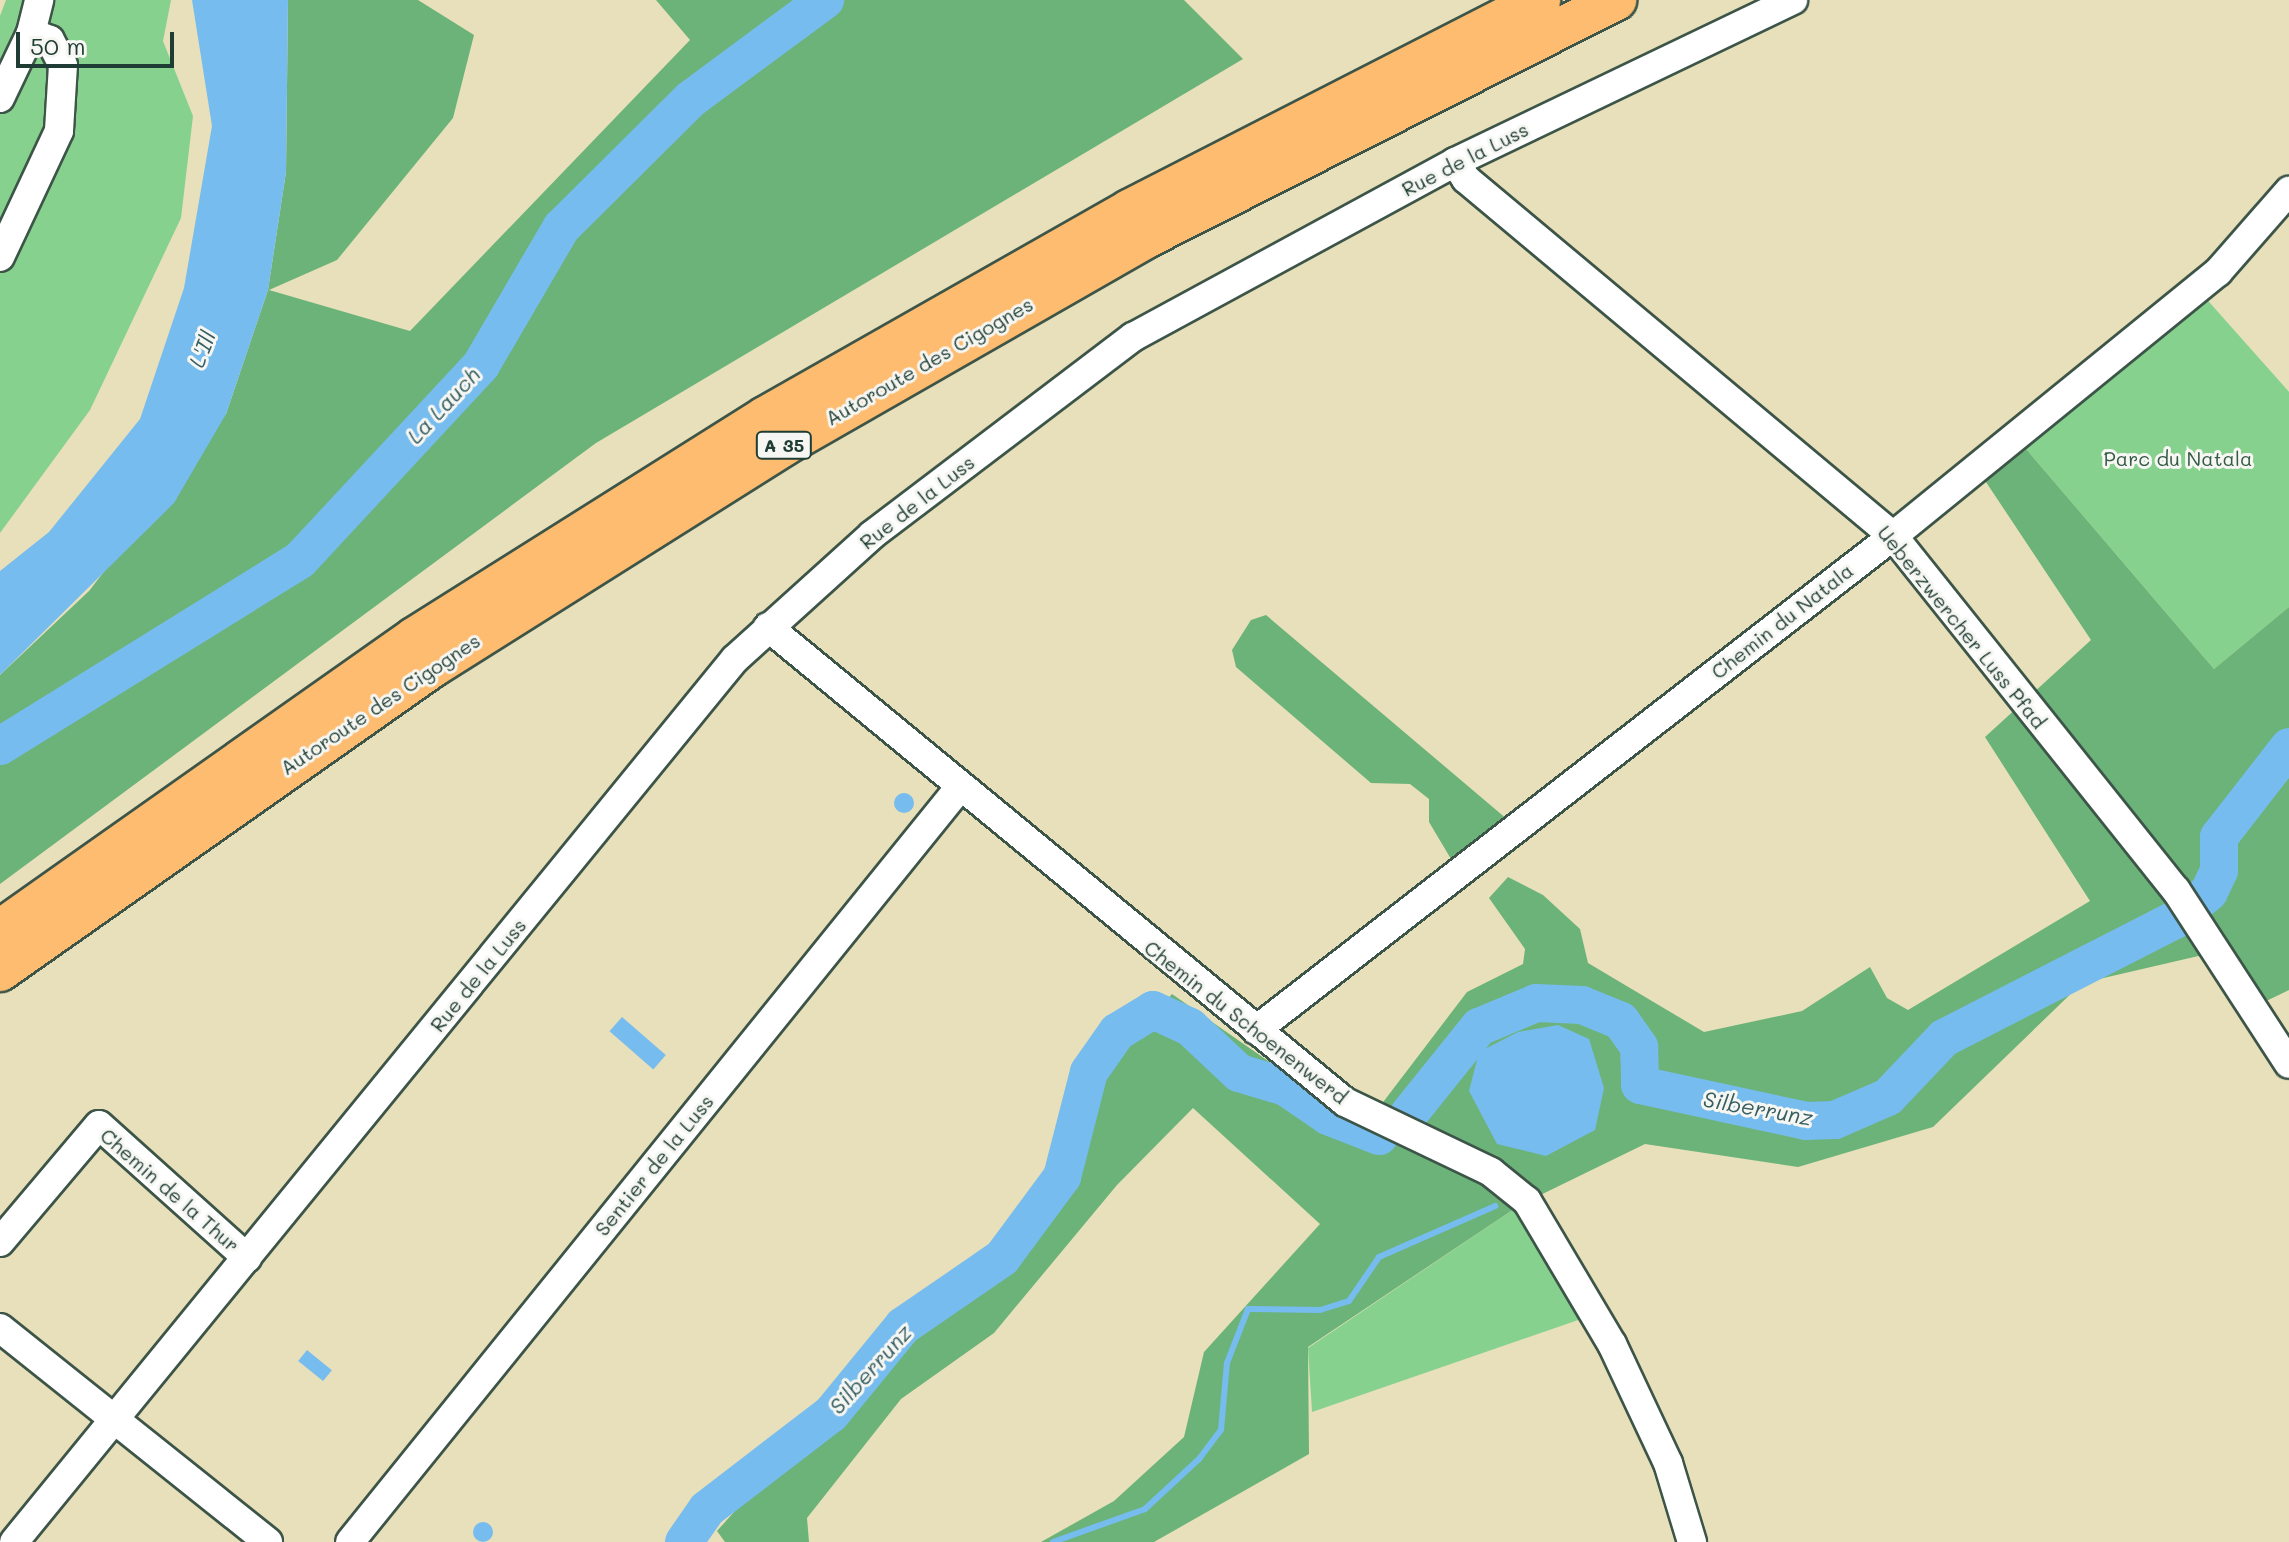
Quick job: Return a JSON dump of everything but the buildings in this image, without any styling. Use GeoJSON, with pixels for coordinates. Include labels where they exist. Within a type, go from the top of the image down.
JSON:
{"type":"FeatureCollection","features":[{"type":"Feature","properties":{"kind":"highway","name":"Autoroute des Cigognes"},"geometry":{"type":"LineString","coordinates":[[0,930],[414,638],[765,417],[1129,210],[1540,0]]}},
{"type":"Feature","properties":{"kind":"highway","name":"Autoroute des Cigognes"},"geometry":{"type":"LineString","coordinates":[[0,971],[431,668],[783,446],[1148,237],[1616,0]]}},
{"type":"Feature","properties":{"kind":"street"},"geometry":{"type":"LineString","coordinates":[[0,98],[31,33],[39,0]]}},
{"type":"Feature","properties":{"kind":"street","name":"Rue de la Luss"},"geometry":{"type":"LineString","coordinates":[[14,1542],[768,627],[872,535],[1133,337],[1455,162],[1793,0]]}},
{"type":"Feature","properties":{"kind":"street"},"geometry":{"type":"LineString","coordinates":[[0,257],[59,131],[63,65],[50,40],[31,33]]}},
{"type":"Feature","properties":{"kind":"street","name":"Ueberzwercher Luss Pfad"},"geometry":{"type":"LineString","coordinates":[[1455,162],[1466,179],[1893,536],[2176,890],[2199,921],[2289,1064]]}},
{"type":"Feature","properties":{"kind":"street","name":"Chemin du Natala"},"geometry":{"type":"LineString","coordinates":[[1256,1030],[1893,536],[2218,272],[2289,191]]}},
{"type":"Feature","properties":{"kind":"street","name":"Chemin du Schoenenwerd"},"geometry":{"type":"LineString","coordinates":[[768,627],[959,788],[1345,1102],[1491,1172],[1527,1201],[1618,1357],[1668,1463],[1692,1542]]}},
{"type":"Feature","properties":{"kind":"street","name":"Sentier de la Luss"},"geometry":{"type":"LineString","coordinates":[[350,1542],[959,788]]}},
{"type":"Feature","properties":{"kind":"street","name":"Chemin de la Thur"},"geometry":{"type":"LineString","coordinates":[[0,1242],[99,1125],[247,1258]]}},
{"type":"Feature","properties":{"kind":"street"},"geometry":{"type":"LineString","coordinates":[[0,1328],[112,1423],[268,1542]]}},
{"type":"Feature","properties":{"kind":"green space"},"geometry":{"type":"Polygon","coordinates":[[[6,0],[171,0],[163,41],[193,116],[181,218],[90,410],[0,533],[0,16],[6,0]]]}},
{"type":"Feature","properties":{"kind":"green space"},"geometry":{"type":"Polygon","coordinates":[[[288,0],[418,0],[474,35],[453,118],[337,260],[269,290],[410,331],[690,40],[656,0],[1184,0],[1243,59],[596,443],[0,884],[0,675],[89,591],[226,414],[268,290],[286,172],[288,0]]]}},
{"type":"Feature","properties":{"kind":"green space","name":"Parc du Natala"},"geometry":{"type":"Polygon","coordinates":[[[2202,294],[2289,392],[2289,607],[2214,669],[2021,443],[2202,294]]]}},
{"type":"Feature","properties":{"kind":"green space"},"geometry":{"type":"Polygon","coordinates":[[[2021,443],[2214,669],[2289,607],[2289,990],[2260,1004],[2207,954],[2082,983],[1933,1127],[1798,1167],[1645,1144],[1520,1205],[1308,1347],[1309,1454],[1154,1542],[1041,1542],[1114,1501],[1184,1437],[1204,1352],[1320,1224],[1193,1108],[1117,1185],[994,1333],[901,1399],[807,1518],[809,1542],[725,1542],[717,1531],[903,1323],[1052,1215],[1078,1103],[1172,994],[1294,1079],[1371,1118],[1467,992],[1523,964],[1525,949],[1489,898],[1508,877],[1543,895],[1580,929],[1588,963],[1704,1032],[1802,1011],[1870,967],[1887,998],[1908,1010],[2090,901],[1985,737],[2091,640],[1980,473],[2021,443]]]}},
{"type":"Feature","properties":{"kind":"green space"},"geometry":{"type":"Polygon","coordinates":[[[1266,615],[1508,820],[1454,864],[1429,822],[1429,799],[1410,784],[1371,783],[1236,667],[1232,650],[1251,620],[1266,615]]]}},
{"type":"Feature","properties":{"kind":"green space"},"geometry":{"type":"Polygon","coordinates":[[[1520,1205],[1584,1318],[1312,1412],[1308,1348],[1520,1205]]]}},
{"type":"Feature","properties":{"kind":"water","name":"L'Ill"},"geometry":{"type":"Polygon","coordinates":[[[192,0],[288,0],[286,172],[268,290],[226,414],[174,503],[0,675],[0,571],[49,532],[140,419],[184,288],[212,126],[192,0]]]}},
{"type":"Feature","properties":{"kind":"water"},"geometry":{"type":"Polygon","coordinates":[[[904,793],[911,796],[914,803],[911,810],[904,813],[897,810],[894,803],[897,796],[904,793]]]}},
{"type":"Feature","properties":{"kind":"water"},"geometry":{"type":"Polygon","coordinates":[[[622,1017],[666,1055],[653,1069],[610,1031],[622,1017]]]}},
{"type":"Feature","properties":{"kind":"water"},"geometry":{"type":"Polygon","coordinates":[[[1558,1025],[1589,1039],[1604,1088],[1595,1130],[1546,1156],[1497,1144],[1469,1091],[1479,1052],[1518,1032],[1558,1025]]]}},
{"type":"Feature","properties":{"kind":"water"},"geometry":{"type":"Polygon","coordinates":[[[307,1350],[332,1370],[323,1381],[298,1361],[307,1350]]]}},
{"type":"Feature","properties":{"kind":"water"},"geometry":{"type":"Polygon","coordinates":[[[483,1522],[490,1525],[493,1532],[490,1539],[483,1542],[476,1539],[473,1532],[476,1525],[483,1522]]]}},
{"type":"Feature","properties":{"kind":"waterway","name":"La Lauch"},"geometry":{"type":"LineString","coordinates":[[0,746],[300,560],[481,365],[561,228],[691,99],[825,0]]}},
{"type":"Feature","properties":{"kind":"waterway","name":"Silberrunz"},"geometry":{"type":"LineString","coordinates":[[1409,1114],[1479,1027],[1536,1003],[1582,1005],[1621,1021],[1639,1047],[1640,1085],[1806,1121],[1835,1120],[1888,1097],[1944,1038],[2175,920],[2209,892],[2219,871],[2219,837],[2289,747]]}},
{"type":"Feature","properties":{"kind":"waterway","name":"Silberrunz"},"geometry":{"type":"LineString","coordinates":[[684,1542],[707,1509],[831,1414],[903,1326],[1002,1258],[1062,1177],[1089,1072],[1117,1032],[1153,1010],[1190,1027],[1239,1073],[1286,1087],[1328,1116],[1379,1136]]}},
{"type":"Feature","properties":{"kind":"waterway"},"geometry":{"type":"LineString","coordinates":[[1053,1542],[1145,1509],[1199,1459],[1221,1430],[1227,1363],[1248,1309],[1320,1310],[1349,1301],[1379,1257],[1495,1206]]}}]}
